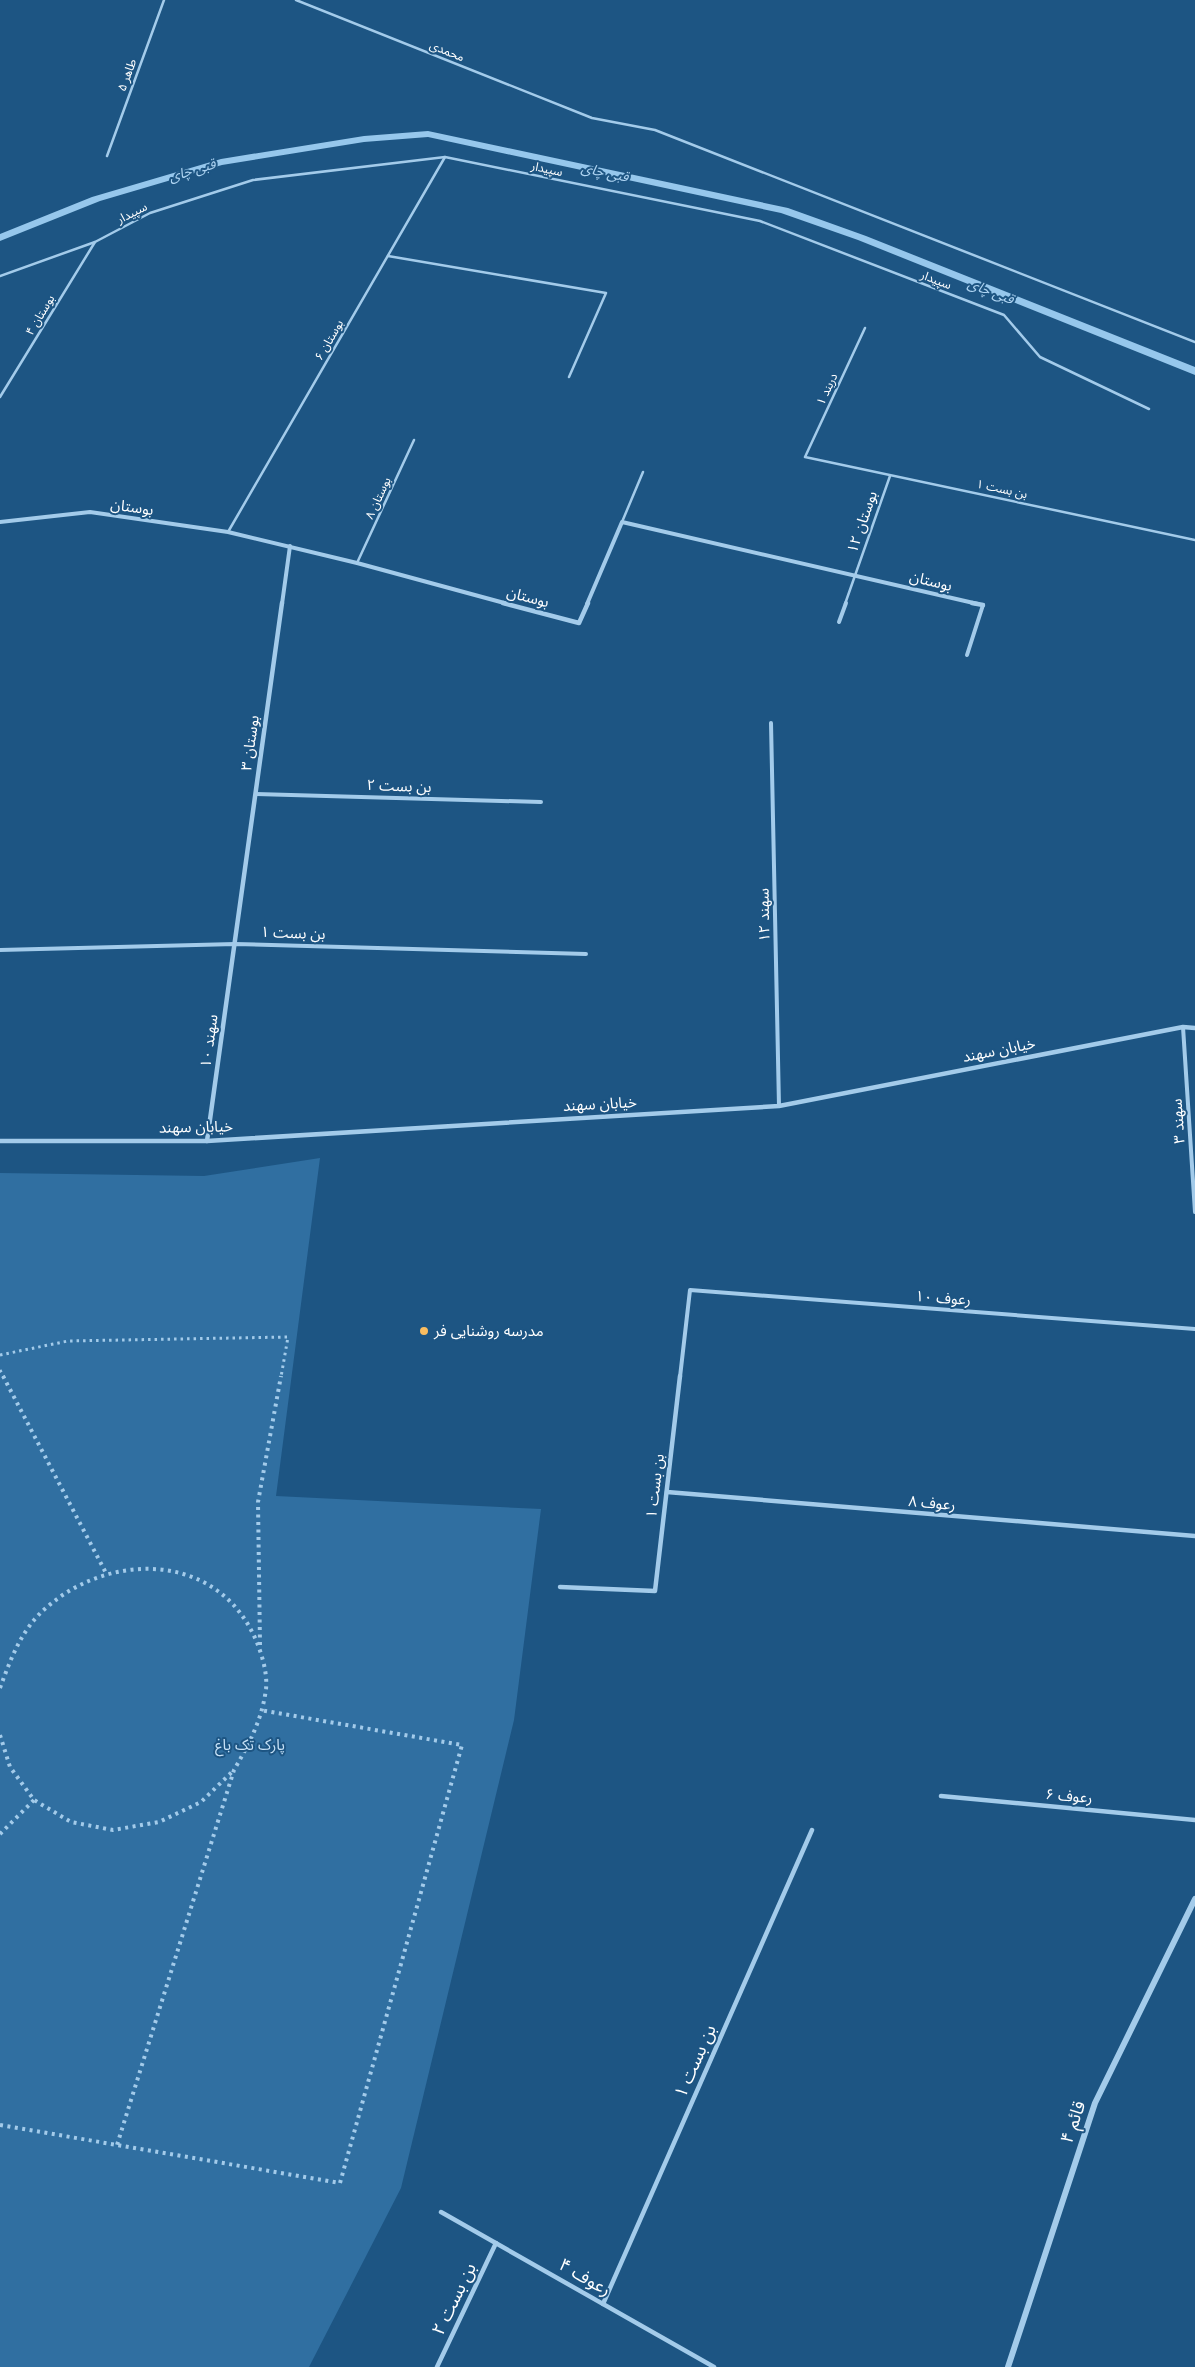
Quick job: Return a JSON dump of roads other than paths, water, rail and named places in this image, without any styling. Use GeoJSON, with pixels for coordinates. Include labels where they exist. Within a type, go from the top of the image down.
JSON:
{"type":"FeatureCollection","features":[{"type":"Feature","properties":{"kind":"street","name":"بوستان"},"geometry":{"type":"LineString","coordinates":[[0,522],[90,512],[228,532],[357,563],[579,623],[622,522],[856,574],[983,605]]}},
{"type":"Feature","properties":{"kind":"street","name":"بوستان ۳"},"geometry":{"type":"LineString","coordinates":[[235,944],[290,546]]}},
{"type":"Feature","properties":{"kind":"street","name":"سهند ۱۰"},"geometry":{"type":"LineString","coordinates":[[207,1141],[235,944]]}},
{"type":"Feature","properties":{"kind":"street","name":"خیابان سهند"},"geometry":{"type":"LineString","coordinates":[[0,1141],[207,1141],[780,1106],[1183,1027],[1195,1028]]}},
{"type":"Feature","properties":{"kind":"street","name":"قائم ۴"},"geometry":{"type":"LineString","coordinates":[[1008,2367],[1095,2104],[1195,1899]]}},
{"type":"Feature","properties":{"kind":"lane","name":"طاهر ۵"},"geometry":{"type":"LineString","coordinates":[[106,156],[164,0]]}},
{"type":"Feature","properties":{"kind":"lane","name":"محمدی"},"geometry":{"type":"LineString","coordinates":[[296,0],[592,118],[655,130],[1195,342]]}},
{"type":"Feature","properties":{"kind":"lane","name":"سپیدار"},"geometry":{"type":"LineString","coordinates":[[0,276],[95,242],[150,213],[253,180],[445,157],[760,221],[1004,315],[1040,357],[1149,409]]}},
{"type":"Feature","properties":{"kind":"lane","name":"بوستان ۶"},"geometry":{"type":"LineString","coordinates":[[228,532],[445,157]]}},
{"type":"Feature","properties":{"kind":"lane","name":"بوستان ۴"},"geometry":{"type":"LineString","coordinates":[[0,397],[95,242]]}},
{"type":"Feature","properties":{"kind":"lane"},"geometry":{"type":"LineString","coordinates":[[388,256],[606,292],[570,377]]}},
{"type":"Feature","properties":{"kind":"lane","name":"دربند ۱"},"geometry":{"type":"LineString","coordinates":[[804,457],[865,328]]}},
{"type":"Feature","properties":{"kind":"lane","name":"بوستان ۸"},"geometry":{"type":"LineString","coordinates":[[357,563],[414,440]]}},
{"type":"Feature","properties":{"kind":"lane","name":"بن بست ۱"},"geometry":{"type":"LineString","coordinates":[[804,457],[1195,540]]}},
{"type":"Feature","properties":{"kind":"lane"},"geometry":{"type":"LineString","coordinates":[[622,522],[643,472]]}},
{"type":"Feature","properties":{"kind":"lane","name":"بوستان ۱۲"},"geometry":{"type":"LineString","coordinates":[[856,574],[890,476]]}},
{"type":"Feature","properties":{"kind":"lane"},"geometry":{"type":"LineString","coordinates":[[839,622],[856,574]]}},
{"type":"Feature","properties":{"kind":"lane"},"geometry":{"type":"LineString","coordinates":[[967,655],[983,605]]}},
{"type":"Feature","properties":{"kind":"lane","name":"سهند ۱۲"},"geometry":{"type":"LineString","coordinates":[[771,723],[780,1106]]}},
{"type":"Feature","properties":{"kind":"lane","name":"بن بست ۲"},"geometry":{"type":"LineString","coordinates":[[256,794],[541,802]]}},
{"type":"Feature","properties":{"kind":"lane","name":"بن بست ۱"},"geometry":{"type":"LineString","coordinates":[[0,950],[235,944],[586,954]]}},
{"type":"Feature","properties":{"kind":"lane","name":"سهند ۳"},"geometry":{"type":"LineString","coordinates":[[1183,1027],[1195,1212]]}},
{"type":"Feature","properties":{"kind":"lane","name":"بن بست ۱"},"geometry":{"type":"LineString","coordinates":[[560,1587],[655,1591],[690,1290]]}},
{"type":"Feature","properties":{"kind":"lane","name":"رعوف ۱۰"},"geometry":{"type":"LineString","coordinates":[[690,1290],[1195,1329]]}},
{"type":"Feature","properties":{"kind":"lane","name":"رعوف ۸"},"geometry":{"type":"LineString","coordinates":[[667,1492],[1195,1536]]}},
{"type":"Feature","properties":{"kind":"lane","name":"رعوف ۶"},"geometry":{"type":"LineString","coordinates":[[941,1796],[1195,1820]]}},
{"type":"Feature","properties":{"kind":"lane","name":"بن بست ۱"},"geometry":{"type":"LineString","coordinates":[[603,2304],[812,1830]]}},
{"type":"Feature","properties":{"kind":"lane","name":"رعوف ۴"},"geometry":{"type":"LineString","coordinates":[[442,2212],[714,2367]]}},
{"type":"Feature","properties":{"kind":"lane","name":"بن بست ۲"},"geometry":{"type":"LineString","coordinates":[[437,2367],[496,2243]]}},
{"type":"Feature","properties":{"kind":"waterway","name":"قبی چای"},"geometry":{"type":"LineString","coordinates":[[0,238],[96,199],[221,162],[364,139],[428,134],[784,210],[862,238],[1195,371]]}},
{"type":"Feature","properties":{"kind":"place","name":"مدرسه روشنایی فر"},"geometry":{"type":"Point","coordinates":[424,1331]}},
{"type":"Feature","properties":{"kind":"park label","name":"پارک تک باغ"},"geometry":{"type":"Point","coordinates":[250,1745]}}]}
